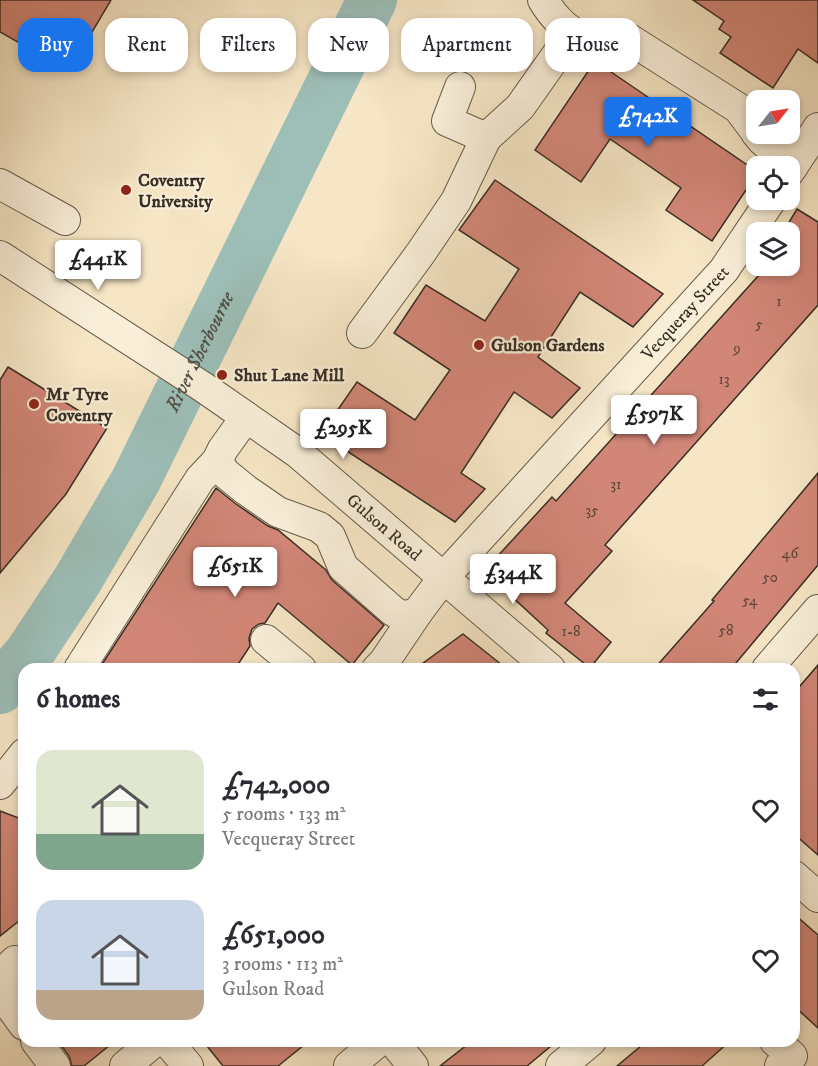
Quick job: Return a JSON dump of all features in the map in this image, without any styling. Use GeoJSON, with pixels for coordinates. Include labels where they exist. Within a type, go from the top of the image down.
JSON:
{"type":"FeatureCollection","features":[{"type":"Feature","properties":{"kind":"street"},"geometry":{"type":"LineString","coordinates":[[543,0],[556,18]]}},
{"type":"Feature","properties":{"kind":"street"},"geometry":{"type":"LineString","coordinates":[[640,46],[738,108],[746,119]]}},
{"type":"Feature","properties":{"kind":"street"},"geometry":{"type":"LineString","coordinates":[[362,333],[456,201],[486,138],[520,107],[545,72]]}},
{"type":"Feature","properties":{"kind":"street"},"geometry":{"type":"LineString","coordinates":[[460,87],[447,121],[486,138]]}},
{"type":"Feature","properties":{"kind":"street"},"geometry":{"type":"LineString","coordinates":[[800,156],[818,128]]}},
{"type":"Feature","properties":{"kind":"street"},"geometry":{"type":"LineString","coordinates":[[766,144],[778,156]]}},
{"type":"Feature","properties":{"kind":"street"},"geometry":{"type":"LineString","coordinates":[[0,184],[65,220]]}},
{"type":"Feature","properties":{"kind":"street","name":"Vecqueray Street"},"geometry":{"type":"LineString","coordinates":[[383,663],[444,577],[724,270],[764,210]]}},
{"type":"Feature","properties":{"kind":"street","name":"Gulson Road"},"geometry":{"type":"LineString","coordinates":[[2,261],[203,387],[298,453],[543,663]]}},
{"type":"Feature","properties":{"kind":"street"},"geometry":{"type":"LineString","coordinates":[[83,663],[200,479],[217,460],[246,417]]}},
{"type":"Feature","properties":{"kind":"street"},"geometry":{"type":"LineString","coordinates":[[217,460],[225,473],[278,512],[319,527],[330,536],[344,567],[393,611],[403,617],[417,613]]}},
{"type":"Feature","properties":{"kind":"street"},"geometry":{"type":"LineString","coordinates":[[772,663],[818,610]]}},
{"type":"Feature","properties":{"kind":"street"},"geometry":{"type":"LineString","coordinates":[[266,640],[294,663]]}},
{"type":"Feature","properties":{"kind":"street"},"geometry":{"type":"LineString","coordinates":[[0,784],[18,762]]}},
{"type":"Feature","properties":{"kind":"street"},"geometry":{"type":"LineString","coordinates":[[800,881],[818,897]]}},
{"type":"Feature","properties":{"kind":"street"},"geometry":{"type":"LineString","coordinates":[[18,995],[8,1003],[18,1017]]}},
{"type":"Feature","properties":{"kind":"street"},"geometry":{"type":"LineString","coordinates":[[41,1047],[55,1066]]}},
{"type":"Feature","properties":{"kind":"street"},"geometry":{"type":"LineString","coordinates":[[125,1066],[148,1047]]}},
{"type":"Feature","properties":{"kind":"street"},"geometry":{"type":"LineString","coordinates":[[172,1047],[188,1066]]}},
{"type":"Feature","properties":{"kind":"street"},"geometry":{"type":"LineString","coordinates":[[349,1066],[374,1047]]}},
{"type":"Feature","properties":{"kind":"street"},"geometry":{"type":"LineString","coordinates":[[387,1047],[413,1066]]}},
{"type":"Feature","properties":{"kind":"building"},"geometry":{"type":"Polygon","coordinates":[[[0,0],[111,0],[93,30],[93,18],[18,18],[18,42],[0,32],[0,0]]]}},
{"type":"Feature","properties":{"kind":"building"},"geometry":{"type":"Polygon","coordinates":[[[693,0],[818,0],[818,63],[798,49],[773,88],[720,53],[731,37],[719,29],[724,21],[693,0]]]}},
{"type":"Feature","properties":{"kind":"building"},"geometry":{"type":"Polygon","coordinates":[[[588,72],[611,72],[746,164],[746,190],[712,241],[666,210],[681,188],[610,139],[581,182],[535,150],[588,72]]]}},
{"type":"Feature","properties":{"kind":"building","name":"Gulson Gardens"},"geometry":{"type":"Polygon","coordinates":[[[495,180],[663,294],[633,327],[580,292],[538,357],[580,388],[552,418],[514,392],[461,473],[485,489],[455,522],[321,434],[357,382],[415,420],[450,370],[394,333],[426,285],[485,321],[519,269],[459,230],[495,180]]]}},
{"type":"Feature","properties":{"kind":"building"},"geometry":{"type":"Polygon","coordinates":[[[796,210],[818,222],[818,305],[605,545],[612,551],[565,603],[611,642],[594,663],[584,663],[546,633],[548,630],[484,571],[552,497],[556,501],[758,276],[800,276],[800,222],[789,222],[796,210]]]}},
{"type":"Feature","properties":{"kind":"building"},"geometry":{"type":"Polygon","coordinates":[[[8,367],[107,428],[66,494],[0,573],[0,380],[8,367]]]}},
{"type":"Feature","properties":{"kind":"building"},"geometry":{"type":"Polygon","coordinates":[[[818,473],[818,565],[736,663],[659,663],[714,601],[712,600],[818,473]]]}},
{"type":"Feature","properties":{"kind":"building"},"geometry":{"type":"Polygon","coordinates":[[[216,488],[268,526],[278,530],[326,570],[332,580],[384,625],[354,663],[350,663],[278,603],[265,623],[252,629],[249,638],[250,646],[239,663],[103,663],[216,488]]]}},
{"type":"Feature","properties":{"kind":"building"},"geometry":{"type":"Polygon","coordinates":[[[463,634],[499,663],[423,663],[463,634]]]}},
{"type":"Feature","properties":{"kind":"building"},"geometry":{"type":"Polygon","coordinates":[[[818,665],[818,855],[800,839],[800,686],[818,665]]]}},
{"type":"Feature","properties":{"kind":"building"},"geometry":{"type":"Polygon","coordinates":[[[0,811],[18,818],[18,922],[0,936],[0,811]]]}},
{"type":"Feature","properties":{"kind":"building"},"geometry":{"type":"Polygon","coordinates":[[[800,919],[818,935],[818,1028],[800,1012],[800,919]]]}},
{"type":"Feature","properties":{"kind":"building"},"geometry":{"type":"Polygon","coordinates":[[[62,1047],[108,1047],[84,1066],[72,1066],[69,1056],[62,1047]]]}},
{"type":"Feature","properties":{"kind":"building"},"geometry":{"type":"Polygon","coordinates":[[[208,1047],[302,1047],[278,1066],[223,1066],[208,1047]]]}},
{"type":"Feature","properties":{"kind":"building"},"geometry":{"type":"Polygon","coordinates":[[[464,1047],[550,1047],[527,1066],[440,1066],[464,1047]]]}},
{"type":"Feature","properties":{"kind":"building"},"geometry":{"type":"Polygon","coordinates":[[[640,1047],[723,1047],[702,1066],[617,1066],[640,1047]]]}},
{"type":"Feature","properties":{"kind":"waterway","name":"River Sherbourne"},"geometry":{"type":"LineString","coordinates":[[21,663],[77,581],[136,480],[372,0]]}},
{"type":"Feature","properties":{"kind":"waterway","name":"River Sherbourne"},"geometry":{"type":"LineString","coordinates":[[0,689],[18,667]]}},
{"type":"Feature","properties":{"kind":"place","name":"Coventry University"},"geometry":{"type":"Point","coordinates":[126,190]}},
{"type":"Feature","properties":{"kind":"place","name":"Gulson Gardens"},"geometry":{"type":"Point","coordinates":[479,345]}},
{"type":"Feature","properties":{"kind":"place","name":"Shut Lane Mill"},"geometry":{"type":"Point","coordinates":[222,375]}},
{"type":"Feature","properties":{"kind":"place","name":"Mr Tyre Coventry"},"geometry":{"type":"Point","coordinates":[34,404]}}]}
